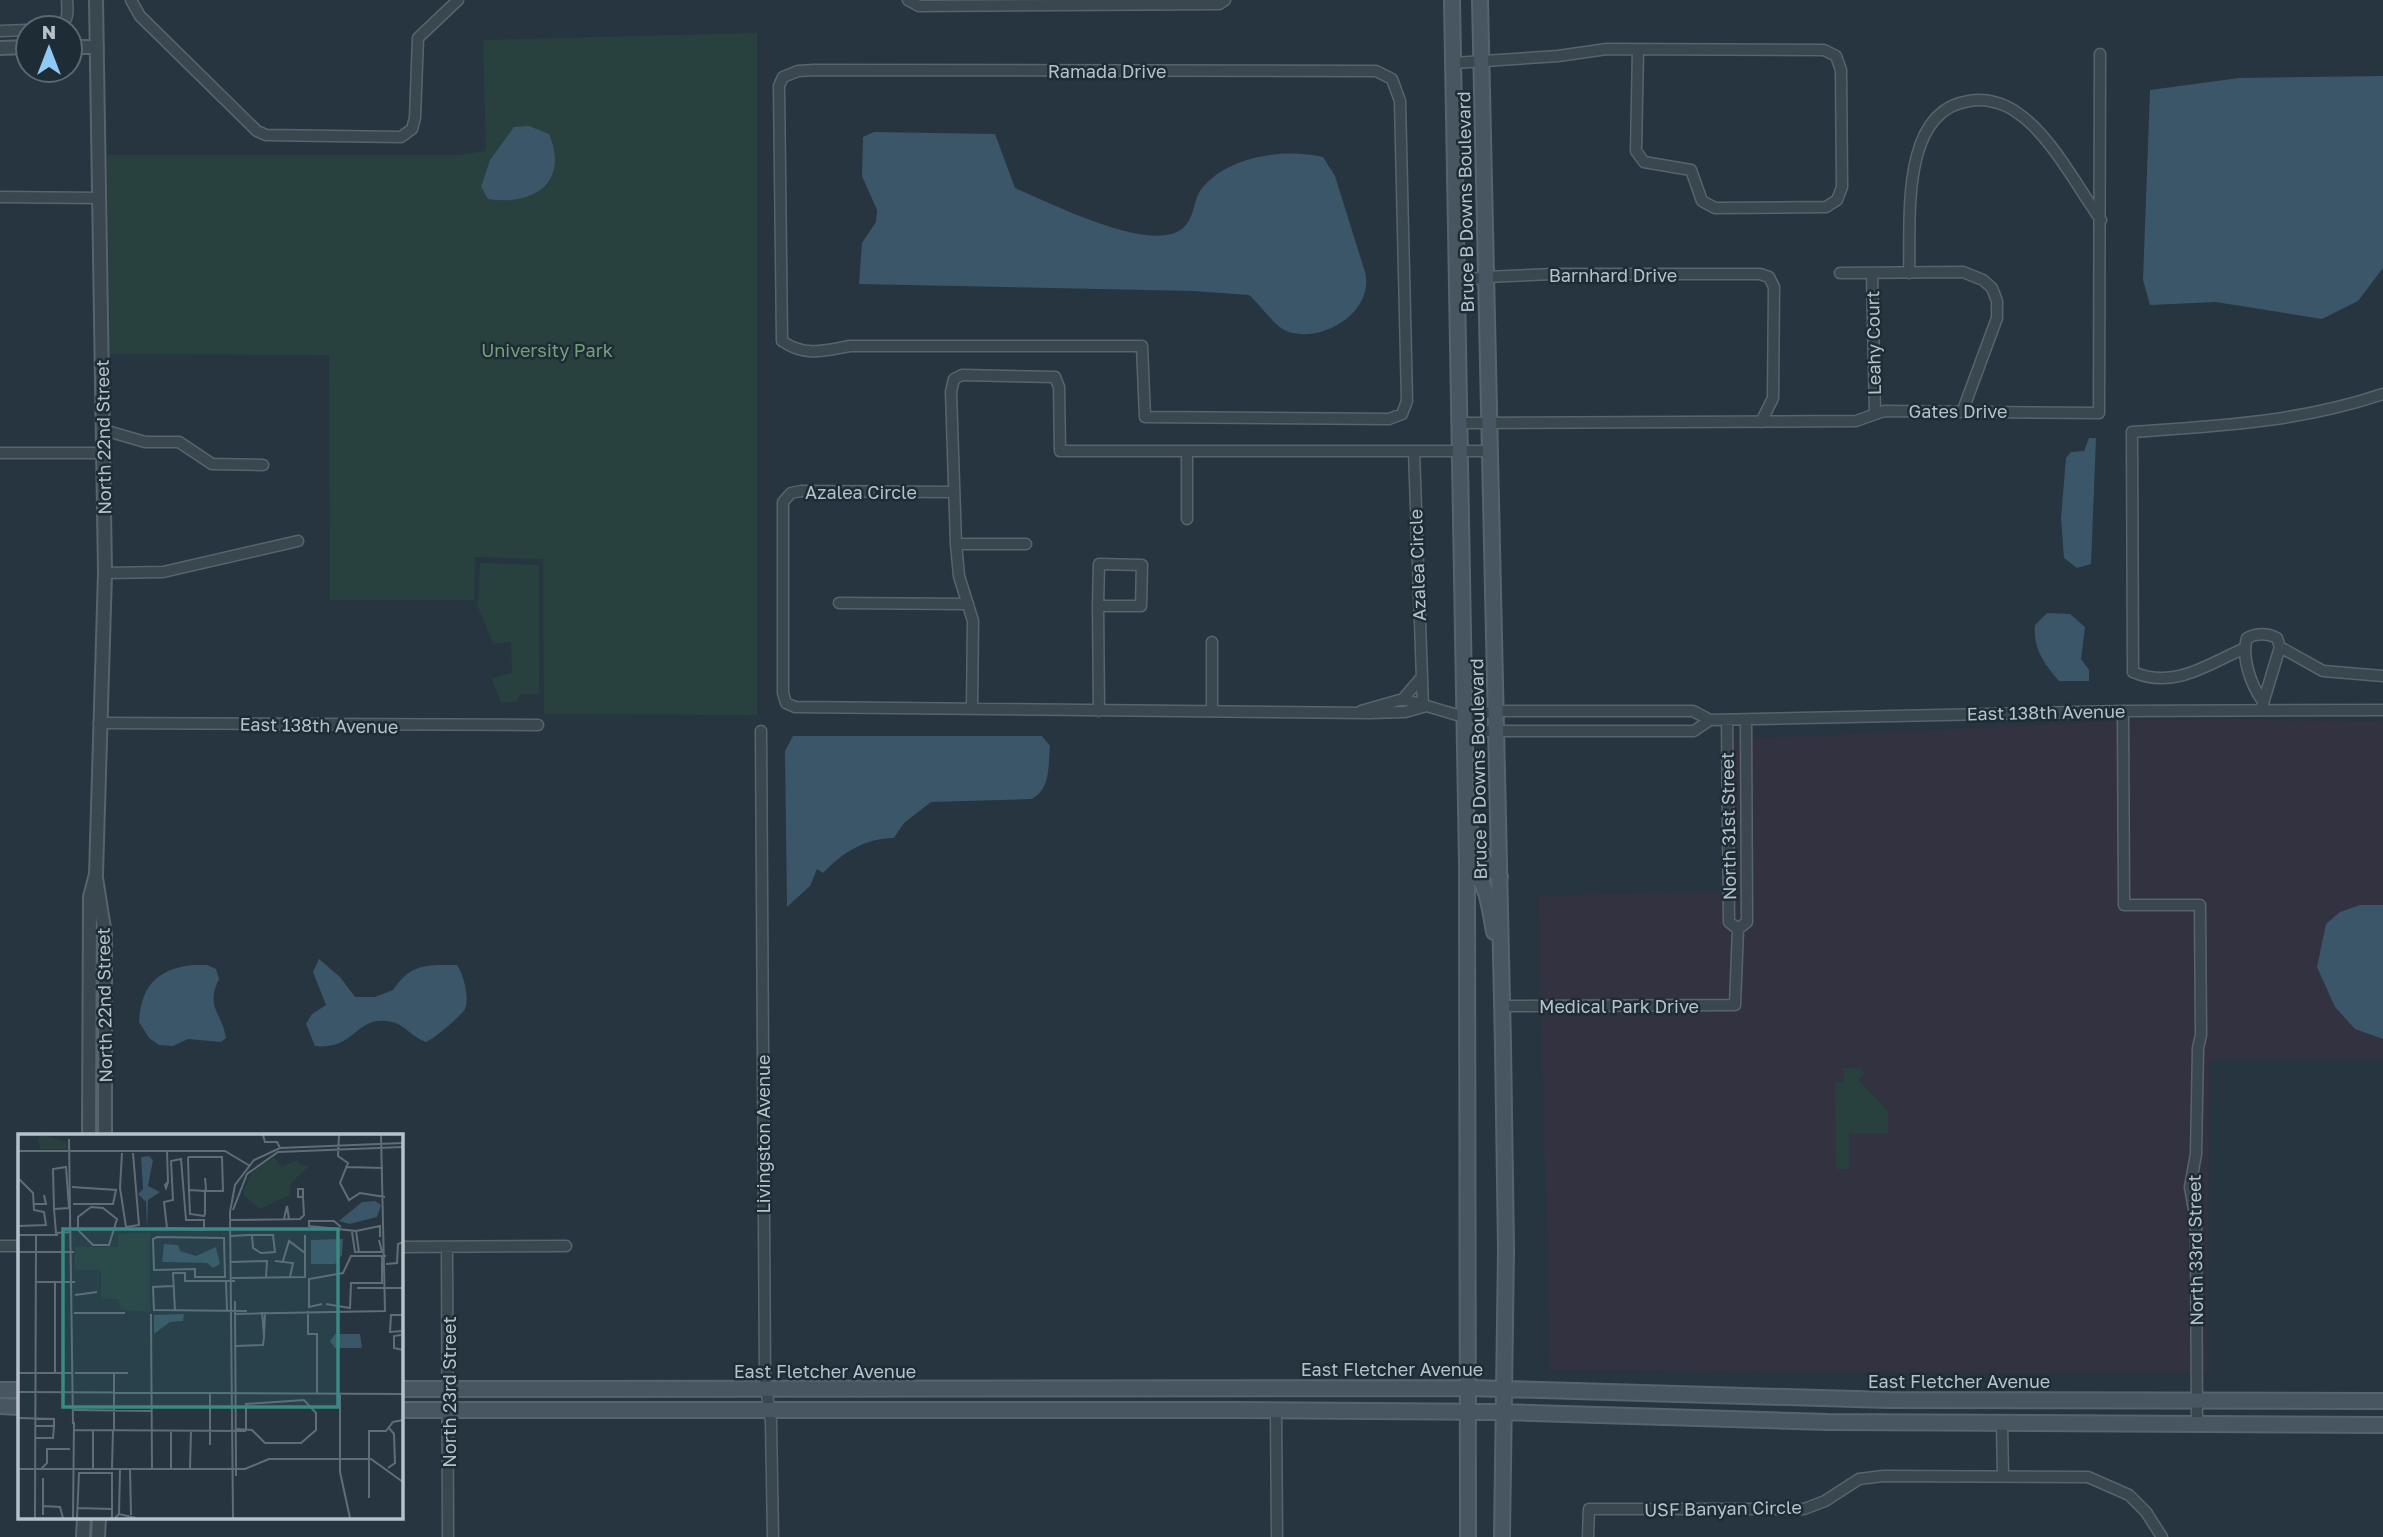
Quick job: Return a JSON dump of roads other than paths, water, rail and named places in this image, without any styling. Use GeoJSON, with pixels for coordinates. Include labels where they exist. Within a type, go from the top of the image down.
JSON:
{"type":"FeatureCollection","features":[{"type":"Feature","properties":{"kind":"main road","name":"Bruce B Downs Boulevard"},"geometry":{"type":"LineString","coordinates":[[1452,0],[1467,864],[1468,1537]]}},
{"type":"Feature","properties":{"kind":"main road","name":"Bruce B Downs Boulevard"},"geometry":{"type":"LineString","coordinates":[[1480,0],[1485,277],[1491,422],[1506,1250],[1503,1537]]}},
{"type":"Feature","properties":{"kind":"main road"},"geometry":{"type":"LineString","coordinates":[[1466,821],[1485,861],[1500,877]]}},
{"type":"Feature","properties":{"kind":"main road"},"geometry":{"type":"LineString","coordinates":[[1467,864],[1479,874],[1486,888],[1501,971]]}},
{"type":"Feature","properties":{"kind":"main road","name":"East Fletcher Avenue"},"geometry":{"type":"LineString","coordinates":[[402,1389],[767,1391],[1469,1388],[1889,1400],[2383,1401]]}},
{"type":"Feature","properties":{"kind":"main road"},"geometry":{"type":"LineString","coordinates":[[1083,1409],[1115,1400],[1161,1400],[1202,1389]]}},
{"type":"Feature","properties":{"kind":"main road"},"geometry":{"type":"LineString","coordinates":[[0,1390],[18,1390]]}},
{"type":"Feature","properties":{"kind":"main road"},"geometry":{"type":"LineString","coordinates":[[0,1406],[18,1407]]}},
{"type":"Feature","properties":{"kind":"main road"},"geometry":{"type":"LineString","coordinates":[[402,1410],[768,1408],[1503,1412],[1828,1422],[2383,1425]]}},
{"type":"Feature","properties":{"kind":"street","name":"North 22nd Street"},"geometry":{"type":"LineString","coordinates":[[96,0],[105,573],[96,874],[105,935],[105,1134]]}},
{"type":"Feature","properties":{"kind":"street"},"geometry":{"type":"LineString","coordinates":[[131,0],[140,16],[257,131],[266,135],[388,137],[401,137],[412,129],[415,118],[418,38],[458,0]]}},
{"type":"Feature","properties":{"kind":"street"},"geometry":{"type":"LineString","coordinates":[[908,0],[919,6],[1064,2],[1219,5],[1225,0]]}},
{"type":"Feature","properties":{"kind":"street"},"geometry":{"type":"LineString","coordinates":[[84,47],[97,47]]}},
{"type":"Feature","properties":{"kind":"street"},"geometry":{"type":"LineString","coordinates":[[1454,63],[1558,56],[1607,49],[1824,50],[1836,56],[1842,70],[1842,187],[1837,200],[1826,207],[1715,208],[1702,201],[1691,170],[1644,162],[1636,151],[1638,50]]}},
{"type":"Feature","properties":{"kind":"street","name":"Gates Drive"},"geometry":{"type":"LineString","coordinates":[[1460,423],[1856,421],[1875,413],[1963,410],[2099,413],[2100,54]]}},
{"type":"Feature","properties":{"kind":"street","name":"Ramada Drive"},"geometry":{"type":"LineString","coordinates":[[815,70],[1376,71],[1392,79],[1400,101],[1405,269],[1407,401],[1402,414],[1389,419],[1145,416],[1142,346],[850,346],[810,353],[793,349],[782,341],[779,86],[783,77],[798,71],[815,70]]}},
{"type":"Feature","properties":{"kind":"street"},"geometry":{"type":"LineString","coordinates":[[1909,273],[1912,172],[1931,121],[1959,102],[1979,99],[2000,103],[2020,114],[2039,131],[2101,222]]}},
{"type":"Feature","properties":{"kind":"street"},"geometry":{"type":"LineString","coordinates":[[0,197],[100,198]]}},
{"type":"Feature","properties":{"kind":"street"},"geometry":{"type":"LineString","coordinates":[[1840,273],[1963,272],[1983,280],[1992,288],[1997,301],[1997,318],[1963,410]]}},
{"type":"Feature","properties":{"kind":"street","name":"Barnhard Drive"},"geometry":{"type":"LineString","coordinates":[[1457,282],[1485,277],[1760,274],[1769,277],[1774,287],[1773,398],[1761,422]]}},
{"type":"Feature","properties":{"kind":"street","name":"Leahy Court"},"geometry":{"type":"LineString","coordinates":[[1872,274],[1875,413]]}},
{"type":"Feature","properties":{"kind":"street"},"geometry":{"type":"LineString","coordinates":[[972,708],[973,621],[959,576],[953,492],[951,392],[954,379],[962,375],[1055,377],[1059,387],[1060,451],[1491,452]]}},
{"type":"Feature","properties":{"kind":"street"},"geometry":{"type":"LineString","coordinates":[[2244,649],[2219,658],[2199,672],[2170,678],[2146,678],[2133,672],[2132,432],[2260,424],[2354,404],[2383,394]]}},
{"type":"Feature","properties":{"kind":"street"},"geometry":{"type":"LineString","coordinates":[[104,430],[145,442],[179,442],[212,464],[263,465]]}},
{"type":"Feature","properties":{"kind":"street"},"geometry":{"type":"LineString","coordinates":[[1187,451],[1187,519]]}},
{"type":"Feature","properties":{"kind":"street","name":"Azalea Circle"},"geometry":{"type":"LineString","coordinates":[[1413,451],[1423,707]]}},
{"type":"Feature","properties":{"kind":"street"},"geometry":{"type":"LineString","coordinates":[[0,453],[104,453]]}},
{"type":"Feature","properties":{"kind":"street","name":"Azalea Circle"},"geometry":{"type":"LineString","coordinates":[[953,492],[790,493],[783,502],[783,693],[786,703],[795,707],[1212,711],[1405,712],[1423,707]]}},
{"type":"Feature","properties":{"kind":"street"},"geometry":{"type":"LineString","coordinates":[[105,573],[163,572],[298,541]]}},
{"type":"Feature","properties":{"kind":"street"},"geometry":{"type":"LineString","coordinates":[[956,544],[1026,544]]}},
{"type":"Feature","properties":{"kind":"street"},"geometry":{"type":"LineString","coordinates":[[1098,607],[1141,607],[1142,565],[1099,564],[1098,607],[1099,710]]}},
{"type":"Feature","properties":{"kind":"street"},"geometry":{"type":"LineString","coordinates":[[839,603],[968,604]]}},
{"type":"Feature","properties":{"kind":"street"},"geometry":{"type":"LineString","coordinates":[[2269,635],[2277,638],[2280,647],[2270,688],[2262,705],[2253,688],[2244,649],[2247,638],[2269,635]]}},
{"type":"Feature","properties":{"kind":"street"},"geometry":{"type":"LineString","coordinates":[[1212,642],[1212,711]]}},
{"type":"Feature","properties":{"kind":"street"},"geometry":{"type":"LineString","coordinates":[[2280,647],[2323,671],[2383,676]]}},
{"type":"Feature","properties":{"kind":"street"},"geometry":{"type":"LineString","coordinates":[[1403,699],[1420,679]]}},
{"type":"Feature","properties":{"kind":"street","name":"Azalea Circle"},"geometry":{"type":"LineString","coordinates":[[1361,710],[1403,699],[1464,724]]}},
{"type":"Feature","properties":{"kind":"street","name":"East 138th Avenue"},"geometry":{"type":"LineString","coordinates":[[1464,724],[1497,711],[1693,711],[1710,720],[1746,720],[2262,705],[2383,710]]}},
{"type":"Feature","properties":{"kind":"street","name":"North 33rd Street"},"geometry":{"type":"LineString","coordinates":[[2123,711],[2124,905],[2200,905],[2201,1035],[2198,1048],[2196,1154],[2190,1187],[2196,1221],[2197,1424]]}},
{"type":"Feature","properties":{"kind":"street","name":"East 138th Avenue"},"geometry":{"type":"LineString","coordinates":[[1464,724],[1497,732],[1694,731],[1710,720]]}},
{"type":"Feature","properties":{"kind":"street","name":"North 31st Street"},"geometry":{"type":"LineString","coordinates":[[1727,720],[1730,922],[1738,929]]}},
{"type":"Feature","properties":{"kind":"street","name":"North 31st Street"},"geometry":{"type":"LineString","coordinates":[[1735,1006],[1738,929],[1747,922],[1746,720]]}},
{"type":"Feature","properties":{"kind":"street","name":"East 138th Avenue"},"geometry":{"type":"LineString","coordinates":[[99,723],[538,725]]}},
{"type":"Feature","properties":{"kind":"street","name":"Livingston Avenue"},"geometry":{"type":"LineString","coordinates":[[761,732],[767,1391],[772,1454],[772,1537]]}},
{"type":"Feature","properties":{"kind":"street","name":"North 22nd Street"},"geometry":{"type":"LineString","coordinates":[[89,1134],[90,897],[96,874]]}},
{"type":"Feature","properties":{"kind":"street"},"geometry":{"type":"LineString","coordinates":[[90,958],[105,935]]}},
{"type":"Feature","properties":{"kind":"street","name":"Medical Park Drive"},"geometry":{"type":"LineString","coordinates":[[1502,1006],[1735,1006]]}},
{"type":"Feature","properties":{"kind":"street"},"geometry":{"type":"LineString","coordinates":[[89,1034],[105,1071]]}},
{"type":"Feature","properties":{"kind":"street"},"geometry":{"type":"LineString","coordinates":[[0,1246],[18,1246]]}},
{"type":"Feature","properties":{"kind":"street"},"geometry":{"type":"LineString","coordinates":[[402,1247],[566,1246]]}},
{"type":"Feature","properties":{"kind":"street","name":"North 23rd Street"},"geometry":{"type":"LineString","coordinates":[[447,1247],[448,1537]]}},
{"type":"Feature","properties":{"kind":"street"},"geometry":{"type":"LineString","coordinates":[[1276,1411],[1277,1537]]}},
{"type":"Feature","properties":{"kind":"street"},"geometry":{"type":"LineString","coordinates":[[2001,1424],[2003,1475]]}},
{"type":"Feature","properties":{"kind":"street","name":"USF Banyan Circle"},"geometry":{"type":"LineString","coordinates":[[1588,1537],[1589,1509],[1790,1510],[1825,1501],[1859,1479],[1901,1474],[2088,1477],[2129,1495],[2146,1512],[2162,1537]]}},
{"type":"Feature","properties":{"kind":"park label","name":"University Park"},"geometry":{"type":"Point","coordinates":[547,350]}}]}
